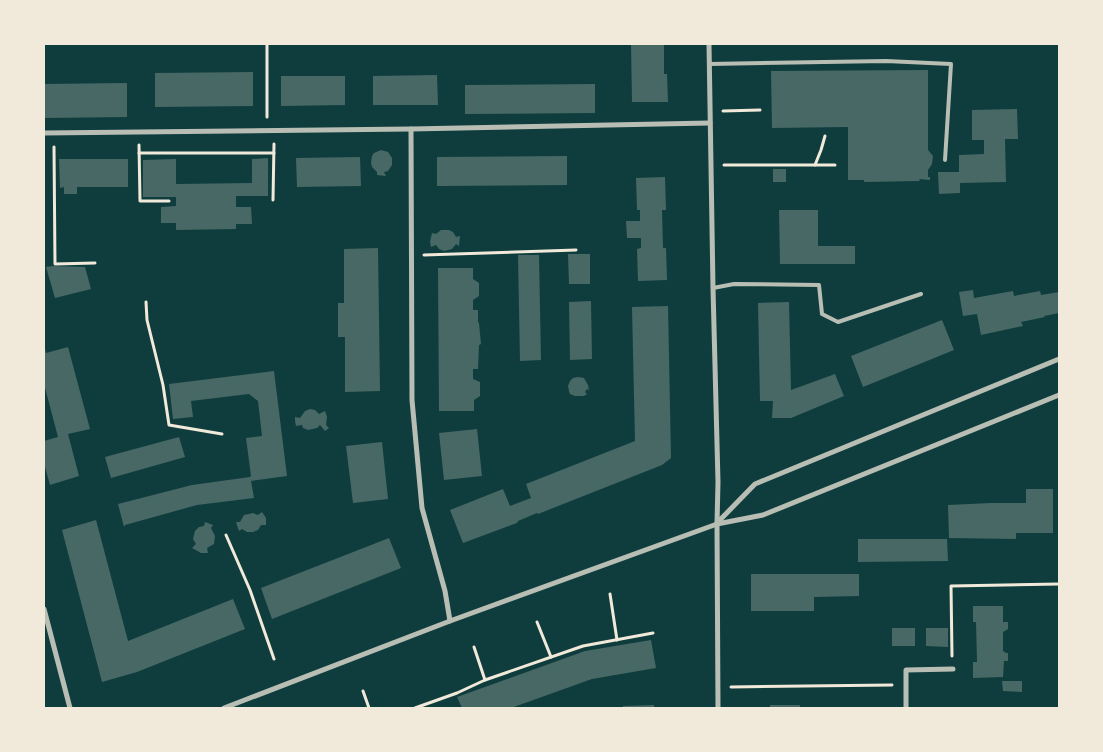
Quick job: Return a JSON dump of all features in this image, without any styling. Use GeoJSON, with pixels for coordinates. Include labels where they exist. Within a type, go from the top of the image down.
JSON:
{"type":"FeatureCollection","features":[{"type":"Feature","properties":{"kind":"street"},"geometry":{"type":"LineString","coordinates":[[709,44],[718,482],[718,708]]}},
{"type":"Feature","properties":{"kind":"street"},"geometry":{"type":"LineString","coordinates":[[44,133],[710,123]]}},
{"type":"Feature","properties":{"kind":"street"},"geometry":{"type":"LineString","coordinates":[[410,129],[412,400],[422,508],[445,590],[450,621]]}},
{"type":"Feature","properties":{"kind":"street"},"geometry":{"type":"LineString","coordinates":[[717,524],[755,484],[1059,359]]}},
{"type":"Feature","properties":{"kind":"street"},"geometry":{"type":"LineString","coordinates":[[224,708],[450,621],[717,524],[763,515],[1059,394]]}},
{"type":"Feature","properties":{"kind":"street"},"geometry":{"type":"LineString","coordinates":[[44,609],[70,708]]}},
{"type":"Feature","properties":{"kind":"street"},"geometry":{"type":"LineString","coordinates":[[906,708],[906,670],[952,669]]}},
{"type":"Feature","properties":{"kind":"lane"},"geometry":{"type":"LineString","coordinates":[[709,64],[886,61],[951,64],[945,160]]}},
{"type":"Feature","properties":{"kind":"lane"},"geometry":{"type":"LineString","coordinates":[[713,288],[734,284],[819,285],[822,314],[838,322],[921,294]]}},
{"type":"Feature","properties":{"kind":"path"},"geometry":{"type":"LineString","coordinates":[[267,44],[268,130]]}},
{"type":"Feature","properties":{"kind":"path"},"geometry":{"type":"LineString","coordinates":[[710,111],[760,110]]}},
{"type":"Feature","properties":{"kind":"path"},"geometry":{"type":"LineString","coordinates":[[273,200],[274,130]]}},
{"type":"Feature","properties":{"kind":"path"},"geometry":{"type":"LineString","coordinates":[[139,132],[140,201],[169,201]]}},
{"type":"Feature","properties":{"kind":"path"},"geometry":{"type":"LineString","coordinates":[[54,133],[54,264],[95,263]]}},
{"type":"Feature","properties":{"kind":"path"},"geometry":{"type":"LineString","coordinates":[[815,165],[825,136]]}},
{"type":"Feature","properties":{"kind":"path"},"geometry":{"type":"LineString","coordinates":[[139,153],[274,154]]}},
{"type":"Feature","properties":{"kind":"path"},"geometry":{"type":"LineString","coordinates":[[711,166],[835,165]]}},
{"type":"Feature","properties":{"kind":"path"},"geometry":{"type":"LineString","coordinates":[[412,255],[576,250]]}},
{"type":"Feature","properties":{"kind":"path"},"geometry":{"type":"LineString","coordinates":[[146,302],[147,320],[163,385],[169,425],[222,434]]}},
{"type":"Feature","properties":{"kind":"path"},"geometry":{"type":"LineString","coordinates":[[226,535],[250,590],[274,659]]}},
{"type":"Feature","properties":{"kind":"path"},"geometry":{"type":"LineString","coordinates":[[952,669],[952,586],[1059,584]]}},
{"type":"Feature","properties":{"kind":"path"},"geometry":{"type":"LineString","coordinates":[[610,594],[617,640]]}},
{"type":"Feature","properties":{"kind":"path"},"geometry":{"type":"LineString","coordinates":[[537,622],[550,657]]}},
{"type":"Feature","properties":{"kind":"path"},"geometry":{"type":"LineString","coordinates":[[415,708],[457,693],[485,680],[583,646],[653,633]]}},
{"type":"Feature","properties":{"kind":"path"},"geometry":{"type":"LineString","coordinates":[[474,647],[485,680]]}},
{"type":"Feature","properties":{"kind":"path"},"geometry":{"type":"LineString","coordinates":[[718,687],[906,684]]}},
{"type":"Feature","properties":{"kind":"path"},"geometry":{"type":"LineString","coordinates":[[363,691],[369,708]]}},
{"type":"Feature","properties":{"kind":"building"},"geometry":{"type":"Polygon","coordinates":[[[631,44],[664,44],[664,74],[667,74],[668,102],[632,102],[631,44]]]}},
{"type":"Feature","properties":{"kind":"building"},"geometry":{"type":"Polygon","coordinates":[[[928,70],[928,150],[933,156],[932,164],[928,170],[930,180],[864,182],[864,180],[848,180],[848,127],[772,128],[771,71],[928,70]]]}},
{"type":"Feature","properties":{"kind":"building"},"geometry":{"type":"Polygon","coordinates":[[[253,72],[253,106],[155,107],[155,73],[253,72]]]}},
{"type":"Feature","properties":{"kind":"building"},"geometry":{"type":"Polygon","coordinates":[[[437,75],[438,105],[373,105],[373,76],[437,75]]]}},
{"type":"Feature","properties":{"kind":"building"},"geometry":{"type":"Polygon","coordinates":[[[281,76],[345,76],[345,105],[281,106],[281,76]]]}},
{"type":"Feature","properties":{"kind":"building"},"geometry":{"type":"Polygon","coordinates":[[[127,83],[127,117],[44,118],[44,84],[127,83]]]}},
{"type":"Feature","properties":{"kind":"building"},"geometry":{"type":"Polygon","coordinates":[[[595,84],[595,113],[465,114],[465,85],[595,84]]]}},
{"type":"Feature","properties":{"kind":"building"},"geometry":{"type":"Polygon","coordinates":[[[1017,109],[1018,139],[1005,139],[1006,182],[960,183],[960,193],[939,194],[938,172],[959,172],[959,155],[984,154],[984,140],[972,140],[972,110],[1017,109]]]}},
{"type":"Feature","properties":{"kind":"building"},"geometry":{"type":"Polygon","coordinates":[[[381,150],[388,152],[392,158],[392,165],[388,171],[384,172],[386,176],[377,175],[371,163],[374,153],[381,150]]]}},
{"type":"Feature","properties":{"kind":"building"},"geometry":{"type":"Polygon","coordinates":[[[567,156],[567,185],[437,186],[437,157],[567,156]]]}},
{"type":"Feature","properties":{"kind":"building"},"geometry":{"type":"Polygon","coordinates":[[[360,157],[361,186],[297,187],[296,158],[360,157]]]}},
{"type":"Feature","properties":{"kind":"building"},"geometry":{"type":"Polygon","coordinates":[[[268,158],[268,196],[236,196],[236,207],[251,207],[252,224],[236,224],[236,229],[176,230],[176,223],[161,223],[161,207],[176,206],[176,197],[143,197],[143,160],[176,159],[176,184],[252,183],[252,159],[268,158]]]}},
{"type":"Feature","properties":{"kind":"building"},"geometry":{"type":"Polygon","coordinates":[[[59,159],[128,159],[128,187],[77,187],[77,194],[64,194],[64,187],[60,188],[59,159]]]}},
{"type":"Feature","properties":{"kind":"building"},"geometry":{"type":"Polygon","coordinates":[[[773,169],[786,169],[786,182],[773,182],[773,169]]]}},
{"type":"Feature","properties":{"kind":"building"},"geometry":{"type":"Polygon","coordinates":[[[665,177],[666,210],[662,210],[663,248],[666,248],[667,280],[638,281],[637,249],[641,248],[641,238],[627,238],[626,221],[640,221],[640,210],[637,210],[636,178],[665,177]]]}},
{"type":"Feature","properties":{"kind":"building"},"geometry":{"type":"Polygon","coordinates":[[[779,210],[818,210],[818,246],[855,246],[855,264],[780,264],[779,210]]]}},
{"type":"Feature","properties":{"kind":"building"},"geometry":{"type":"Polygon","coordinates":[[[441,230],[449,230],[456,237],[460,236],[459,246],[456,244],[452,249],[444,251],[436,245],[431,247],[432,233],[436,234],[441,230]]]}},
{"type":"Feature","properties":{"kind":"building"},"geometry":{"type":"Polygon","coordinates":[[[378,248],[380,391],[345,392],[345,337],[338,337],[338,303],[344,303],[344,249],[378,248]]]}},
{"type":"Feature","properties":{"kind":"building"},"geometry":{"type":"Polygon","coordinates":[[[568,254],[590,254],[590,284],[569,284],[568,254]]]}},
{"type":"Feature","properties":{"kind":"building"},"geometry":{"type":"Polygon","coordinates":[[[518,255],[539,255],[541,360],[520,361],[518,255]]]}},
{"type":"Feature","properties":{"kind":"building"},"geometry":{"type":"Polygon","coordinates":[[[46,267],[85,267],[91,289],[55,298],[46,267]]]}},
{"type":"Feature","properties":{"kind":"building"},"geometry":{"type":"Polygon","coordinates":[[[438,268],[473,268],[473,279],[479,283],[479,296],[473,300],[473,310],[478,310],[481,344],[479,345],[478,369],[473,369],[473,379],[480,382],[480,396],[474,400],[474,411],[439,411],[438,268]]]}},
{"type":"Feature","properties":{"kind":"building"},"geometry":{"type":"Polygon","coordinates":[[[973,290],[974,298],[1013,291],[1014,296],[1040,291],[1041,295],[1059,292],[1059,313],[1021,322],[1023,326],[981,335],[977,314],[963,316],[959,292],[973,290]]]}},
{"type":"Feature","properties":{"kind":"building"},"geometry":{"type":"Polygon","coordinates":[[[591,301],[592,359],[570,360],[569,302],[591,301]]]}},
{"type":"Feature","properties":{"kind":"building"},"geometry":{"type":"Polygon","coordinates":[[[789,302],[791,390],[835,374],[844,396],[791,418],[772,418],[773,401],[760,401],[758,303],[789,302]]]}},
{"type":"Feature","properties":{"kind":"building"},"geometry":{"type":"Polygon","coordinates":[[[668,306],[671,458],[662,465],[463,543],[450,510],[503,489],[510,506],[531,498],[526,484],[635,441],[632,307],[668,306]]]}},
{"type":"Feature","properties":{"kind":"building"},"geometry":{"type":"Polygon","coordinates":[[[942,320],[954,350],[863,387],[851,356],[942,320]]]}},
{"type":"Feature","properties":{"kind":"building"},"geometry":{"type":"Polygon","coordinates":[[[44,345],[46,353],[68,347],[90,429],[68,434],[79,476],[50,485],[44,463],[44,441],[58,437],[44,384],[44,345]]]}},
{"type":"Feature","properties":{"kind":"building"},"geometry":{"type":"Polygon","coordinates":[[[274,371],[287,476],[251,481],[254,498],[197,505],[125,525],[124,527],[118,504],[192,485],[251,476],[246,438],[262,436],[258,401],[249,394],[191,401],[193,417],[173,419],[169,384],[274,371]]]}},
{"type":"Feature","properties":{"kind":"building"},"geometry":{"type":"Polygon","coordinates":[[[578,377],[584,378],[588,385],[589,390],[587,389],[585,392],[587,394],[584,396],[575,396],[570,394],[569,391],[570,381],[578,377]]]}},
{"type":"Feature","properties":{"kind":"building"},"geometry":{"type":"Polygon","coordinates":[[[315,410],[319,414],[325,411],[327,417],[326,425],[329,428],[325,431],[320,425],[317,428],[308,430],[303,428],[302,425],[296,426],[295,417],[300,418],[305,411],[315,410]]]}},
{"type":"Feature","properties":{"kind":"building"},"geometry":{"type":"Polygon","coordinates":[[[477,429],[482,476],[444,480],[439,433],[477,429]]]}},
{"type":"Feature","properties":{"kind":"building"},"geometry":{"type":"Polygon","coordinates":[[[179,437],[185,457],[111,478],[105,457],[179,437]]]}},
{"type":"Feature","properties":{"kind":"building"},"geometry":{"type":"Polygon","coordinates":[[[382,442],[388,499],[353,503],[346,446],[382,442]]]}},
{"type":"Feature","properties":{"kind":"building"},"geometry":{"type":"Polygon","coordinates":[[[1026,489],[1053,489],[1053,533],[1016,533],[1016,539],[949,538],[948,505],[1026,503],[1026,489]]]}},
{"type":"Feature","properties":{"kind":"building"},"geometry":{"type":"Polygon","coordinates":[[[262,512],[266,518],[266,525],[261,525],[258,530],[253,532],[247,532],[242,529],[239,531],[236,522],[240,522],[244,515],[253,513],[258,515],[262,512]]]}},
{"type":"Feature","properties":{"kind":"building"},"geometry":{"type":"Polygon","coordinates":[[[96,520],[128,641],[233,599],[245,629],[137,672],[102,682],[62,530],[96,520]]]}},
{"type":"Feature","properties":{"kind":"building"},"geometry":{"type":"Polygon","coordinates":[[[205,522],[213,525],[211,528],[215,536],[214,544],[207,548],[208,553],[201,553],[192,548],[196,544],[193,539],[195,531],[199,527],[204,526],[205,522]]]}},
{"type":"Feature","properties":{"kind":"building"},"geometry":{"type":"Polygon","coordinates":[[[389,538],[401,568],[272,619],[261,588],[389,538]]]}},
{"type":"Feature","properties":{"kind":"building"},"geometry":{"type":"Polygon","coordinates":[[[858,539],[947,539],[948,561],[858,562],[858,539]]]}},
{"type":"Feature","properties":{"kind":"building"},"geometry":{"type":"Polygon","coordinates":[[[751,574],[859,574],[859,596],[814,597],[814,611],[751,611],[751,574]]]}},
{"type":"Feature","properties":{"kind":"building"},"geometry":{"type":"Polygon","coordinates":[[[973,606],[1003,606],[1003,622],[1008,622],[1008,629],[1003,632],[1003,651],[1008,653],[1008,661],[1004,661],[1003,677],[973,678],[973,662],[977,662],[976,622],[973,622],[973,606]]]}},
{"type":"Feature","properties":{"kind":"building"},"geometry":{"type":"Polygon","coordinates":[[[892,628],[915,628],[915,646],[892,646],[892,628]]]}},
{"type":"Feature","properties":{"kind":"building"},"geometry":{"type":"Polygon","coordinates":[[[926,628],[948,628],[948,647],[926,646],[926,628]]]}},
{"type":"Feature","properties":{"kind":"building"},"geometry":{"type":"Polygon","coordinates":[[[651,640],[656,668],[592,679],[511,708],[462,708],[457,697],[585,651],[651,640]]]}},
{"type":"Feature","properties":{"kind":"building"},"geometry":{"type":"Polygon","coordinates":[[[1002,681],[1022,681],[1022,692],[1003,691],[1002,681]]]}},
{"type":"Feature","properties":{"kind":"building"},"geometry":{"type":"Polygon","coordinates":[[[654,705],[654,708],[623,708],[623,706],[654,705]]]}},
{"type":"Feature","properties":{"kind":"building"},"geometry":{"type":"Polygon","coordinates":[[[770,705],[800,705],[800,708],[770,708],[770,705]]]}}]}
